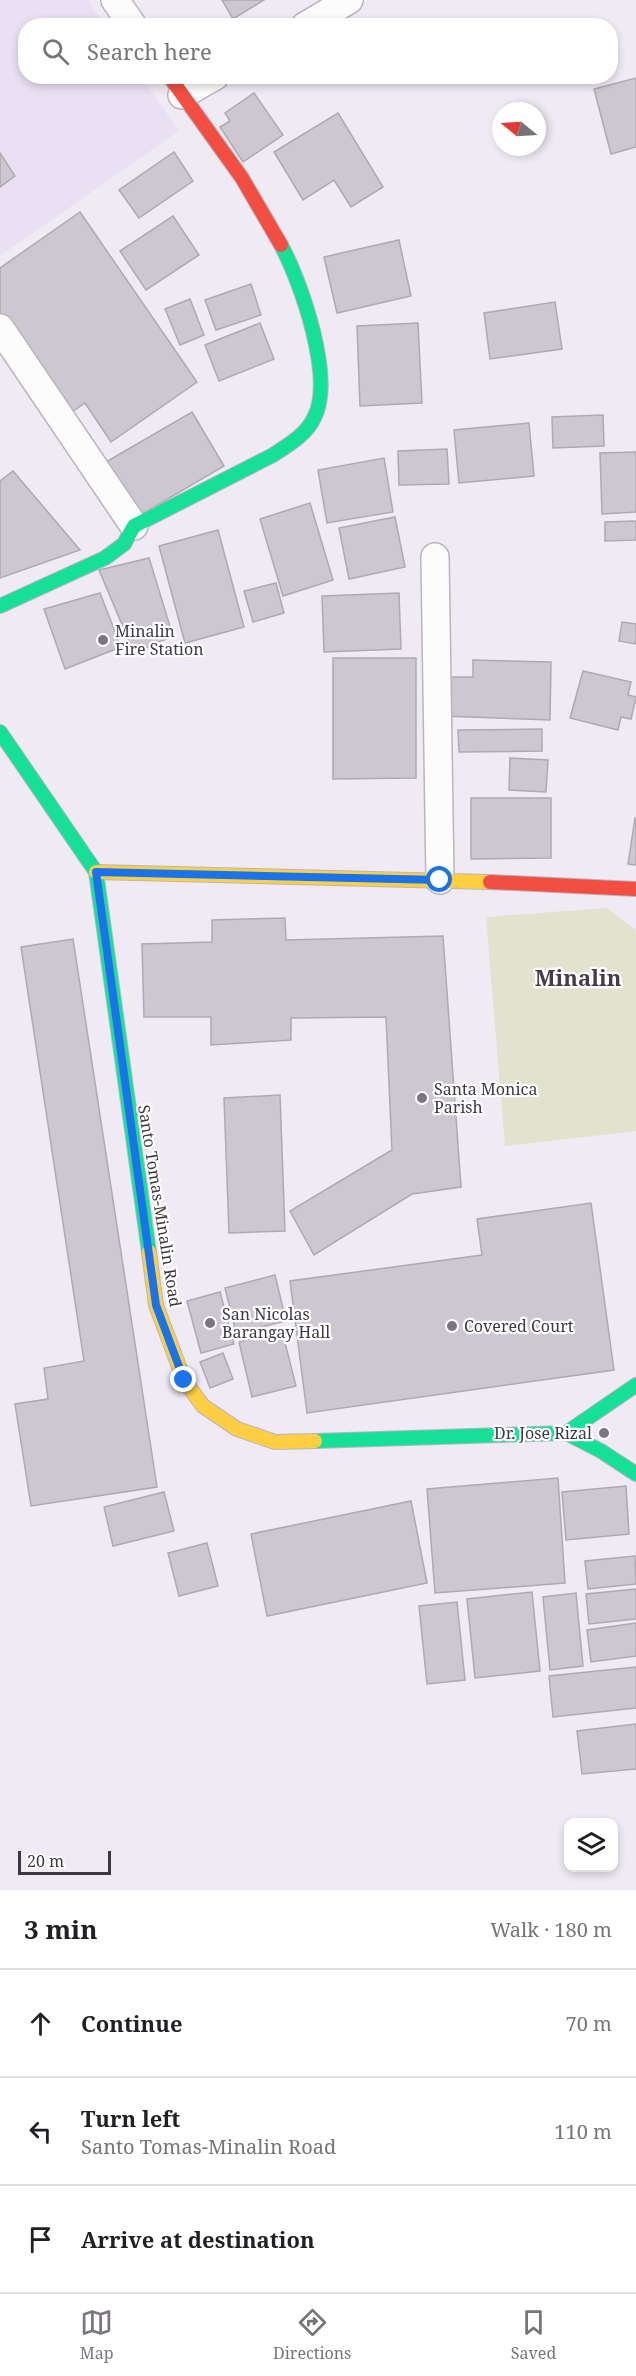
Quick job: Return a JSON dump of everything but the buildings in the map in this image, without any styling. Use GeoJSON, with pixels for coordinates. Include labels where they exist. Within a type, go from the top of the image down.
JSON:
{"type":"FeatureCollection","features":[{"type":"Feature","properties":{"kind":"street"},"geometry":{"type":"LineString","coordinates":[[115,0],[127,18]]}},
{"type":"Feature","properties":{"kind":"street"},"geometry":{"type":"LineString","coordinates":[[318,18],[349,0]]}},
{"type":"Feature","properties":{"kind":"street"},"geometry":{"type":"LineString","coordinates":[[0,606],[105,558],[124,544],[134,526],[287,446],[312,423],[321,396],[317,349],[306,303],[286,253],[258,203],[176,86]]}},
{"type":"Feature","properties":{"kind":"street"},"geometry":{"type":"LineString","coordinates":[[0,328],[134,526]]}},
{"type":"Feature","properties":{"kind":"street"},"geometry":{"type":"LineString","coordinates":[[435,556],[440,880]]}},
{"type":"Feature","properties":{"kind":"street","name":"Santo Tomas-Minalin Road"},"geometry":{"type":"LineString","coordinates":[[0,732],[96,872],[156,1305],[184,1380],[203,1406],[237,1429],[275,1442],[566,1433],[601,1451],[636,1474]]}},
{"type":"Feature","properties":{"kind":"street"},"geometry":{"type":"LineString","coordinates":[[96,872],[440,880],[636,889]]}},
{"type":"Feature","properties":{"kind":"street"},"geometry":{"type":"LineString","coordinates":[[566,1433],[636,1385]]}},
{"type":"Feature","properties":{"kind":"shaded area"},"geometry":{"type":"Polygon","coordinates":[[[0,0],[88,0],[100,18],[18,18],[18,84],[146,84],[179,131],[0,256],[0,0]]]}},
{"type":"Feature","properties":{"kind":"green space"},"geometry":{"type":"Polygon","coordinates":[[[607,908],[636,930],[636,1131],[505,1146],[486,917],[607,908]]]}},
{"type":"Feature","properties":{"kind":"traffic: fast"},"geometry":{"type":"LineString","coordinates":[[0,606],[105,558],[124,544],[134,526],[273,455],[296,439],[311,424],[319,401],[321,380],[318,356],[306,306],[281,245]]}},
{"type":"Feature","properties":{"kind":"traffic: fast"},"geometry":{"type":"LineString","coordinates":[[0,732],[96,872],[149,1252]]}},
{"type":"Feature","properties":{"kind":"traffic: fast"},"geometry":{"type":"LineString","coordinates":[[315,1441],[566,1433],[636,1385]]}},
{"type":"Feature","properties":{"kind":"traffic: fast"},"geometry":{"type":"LineString","coordinates":[[566,1433],[601,1451],[636,1474]]}},
{"type":"Feature","properties":{"kind":"traffic: slow"},"geometry":{"type":"LineString","coordinates":[[96,872],[490,882]]}},
{"type":"Feature","properties":{"kind":"traffic: slow"},"geometry":{"type":"LineString","coordinates":[[149,1252],[156,1305],[184,1380],[203,1406],[237,1429],[275,1442],[315,1441]]}},
{"type":"Feature","properties":{"kind":"traffic: jam"},"geometry":{"type":"LineString","coordinates":[[175,84],[242,178],[281,245]]}},
{"type":"Feature","properties":{"kind":"traffic: jam"},"geometry":{"type":"LineString","coordinates":[[490,882],[636,889]]}},
{"type":"Feature","properties":{"kind":"place","name":"Minalin Fire Station"},"geometry":{"type":"Point","coordinates":[103,640]}},
{"type":"Feature","properties":{"kind":"place","name":"Santa Monica Parish"},"geometry":{"type":"Point","coordinates":[422,1098]}},
{"type":"Feature","properties":{"kind":"place","name":"San Nicolas Barangay Hall"},"geometry":{"type":"Point","coordinates":[210,1323]}},
{"type":"Feature","properties":{"kind":"place","name":"Covered Court"},"geometry":{"type":"Point","coordinates":[452,1326]}},
{"type":"Feature","properties":{"kind":"place","name":"Dr. Jose Rizal"},"geometry":{"type":"Point","coordinates":[604,1433]}},
{"type":"Feature","properties":{"kind":"district","name":"Minalin"},"geometry":{"type":"Point","coordinates":[578,977]}},
{"type":"Feature","properties":{"kind":"route"},"geometry":{"type":"LineString","coordinates":[[184,1380],[156,1305],[96,872],[440,880]]}}]}
